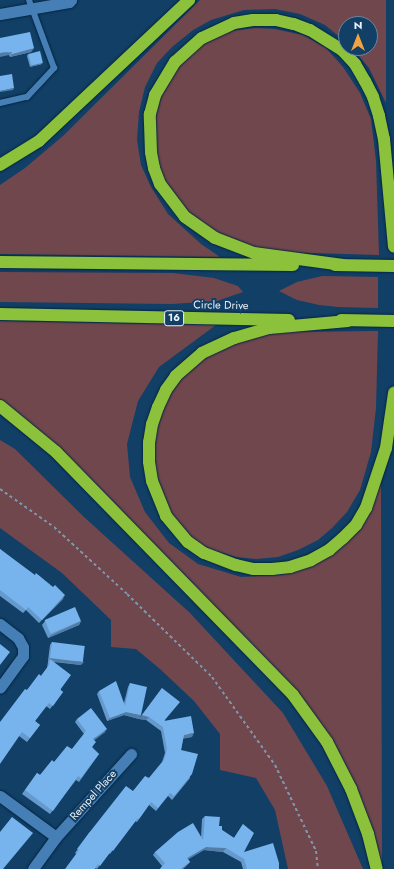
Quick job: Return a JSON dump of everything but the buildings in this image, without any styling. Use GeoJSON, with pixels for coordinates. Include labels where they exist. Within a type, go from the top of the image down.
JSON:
{"type":"FeatureCollection","features":[{"type":"Feature","properties":{"kind":"highway"},"geometry":{"type":"LineString","coordinates":[[0,165],[39,141],[189,0]]}},
{"type":"Feature","properties":{"kind":"highway"},"geometry":{"type":"LineString","coordinates":[[343,266],[254,252],[215,238],[185,217],[160,184],[151,152],[150,114],[155,95],[175,62],[202,38],[234,23],[254,20],[276,20],[294,24],[310,30],[342,50],[355,64],[373,97],[384,139],[394,247]]}},
{"type":"Feature","properties":{"kind":"highway"},"geometry":{"type":"LineString","coordinates":[[0,262],[394,266]]}},
{"type":"Feature","properties":{"kind":"highway","name":"Circle Drive"},"geometry":{"type":"LineString","coordinates":[[0,314],[394,321]]}},
{"type":"Feature","properties":{"kind":"highway"},"geometry":{"type":"LineString","coordinates":[[348,321],[269,328],[234,338],[202,353],[176,376],[166,390],[158,407],[152,424],[149,442],[149,462],[152,481],[166,516],[188,542],[204,553],[236,565],[254,569],[272,569],[290,567],[310,560],[328,550],[343,538],[356,525],[366,508],[386,448],[394,394]]}},
{"type":"Feature","properties":{"kind":"highway"},"geometry":{"type":"LineString","coordinates":[[0,406],[56,452],[293,695],[327,742],[351,789],[368,834],[376,869]]}},
{"type":"Feature","properties":{"kind":"street"},"geometry":{"type":"LineString","coordinates":[[0,14],[30,5],[69,2],[71,0]]}},
{"type":"Feature","properties":{"kind":"street"},"geometry":{"type":"LineString","coordinates":[[0,624],[18,638],[23,647],[23,656],[0,688]]}},
{"type":"Feature","properties":{"kind":"street","name":"Rempel Place"},"geometry":{"type":"LineString","coordinates":[[33,869],[56,837],[131,754]]}},
{"type":"Feature","properties":{"kind":"street"},"geometry":{"type":"LineString","coordinates":[[0,796],[56,837]]}},
{"type":"Feature","properties":{"kind":"lane"},"geometry":{"type":"LineString","coordinates":[[0,103],[27,97],[54,68],[30,5]]}},
{"type":"Feature","properties":{"kind":"path"},"geometry":{"type":"LineString","coordinates":[[0,489],[54,527],[127,594],[212,677],[275,765],[316,851],[318,869]]}},
{"type":"Feature","properties":{"kind":"shaded area"},"geometry":{"type":"Polygon","coordinates":[[[200,0],[386,0],[386,103],[369,68],[359,56],[378,56],[378,16],[338,16],[338,36],[325,25],[300,14],[275,9],[244,10],[211,20],[193,30],[172,47],[157,63],[145,87],[139,112],[137,140],[141,165],[151,187],[168,214],[201,244],[220,257],[0,254],[0,185],[25,168],[63,136],[200,0]]]}},
{"type":"Feature","properties":{"kind":"shaded area"},"geometry":{"type":"Polygon","coordinates":[[[255,28],[275,29],[303,35],[326,48],[343,67],[360,93],[371,119],[376,161],[379,255],[277,252],[244,246],[212,232],[191,215],[165,184],[156,162],[153,128],[158,98],[179,63],[197,46],[230,31],[255,28]]]}},
{"type":"Feature","properties":{"kind":"shaded area"},"geometry":{"type":"Polygon","coordinates":[[[0,272],[173,273],[214,278],[238,286],[243,292],[217,301],[172,304],[0,302],[0,272]]]}},
{"type":"Feature","properties":{"kind":"shaded area"},"geometry":{"type":"Polygon","coordinates":[[[322,276],[378,277],[378,308],[319,305],[297,300],[279,291],[297,282],[322,276]]]}},
{"type":"Feature","properties":{"kind":"shaded area"},"geometry":{"type":"Polygon","coordinates":[[[0,321],[216,325],[159,367],[138,401],[127,444],[130,477],[145,512],[169,543],[198,564],[241,577],[282,575],[318,562],[354,532],[381,485],[382,869],[325,734],[41,432],[0,399],[0,321]]]}},
{"type":"Feature","properties":{"kind":"shaded area"},"geometry":{"type":"Polygon","coordinates":[[[378,331],[376,408],[371,452],[360,490],[347,512],[318,540],[298,550],[278,557],[256,559],[236,557],[210,549],[192,539],[177,524],[153,479],[155,422],[177,378],[201,356],[249,335],[289,332],[378,331]]]}},
{"type":"Feature","properties":{"kind":"shaded area"},"geometry":{"type":"Polygon","coordinates":[[[0,440],[15,449],[84,517],[190,613],[283,713],[327,786],[363,869],[288,869],[275,810],[256,778],[220,770],[220,734],[194,701],[136,649],[111,647],[111,620],[62,573],[0,528],[0,440]]]}}]}
